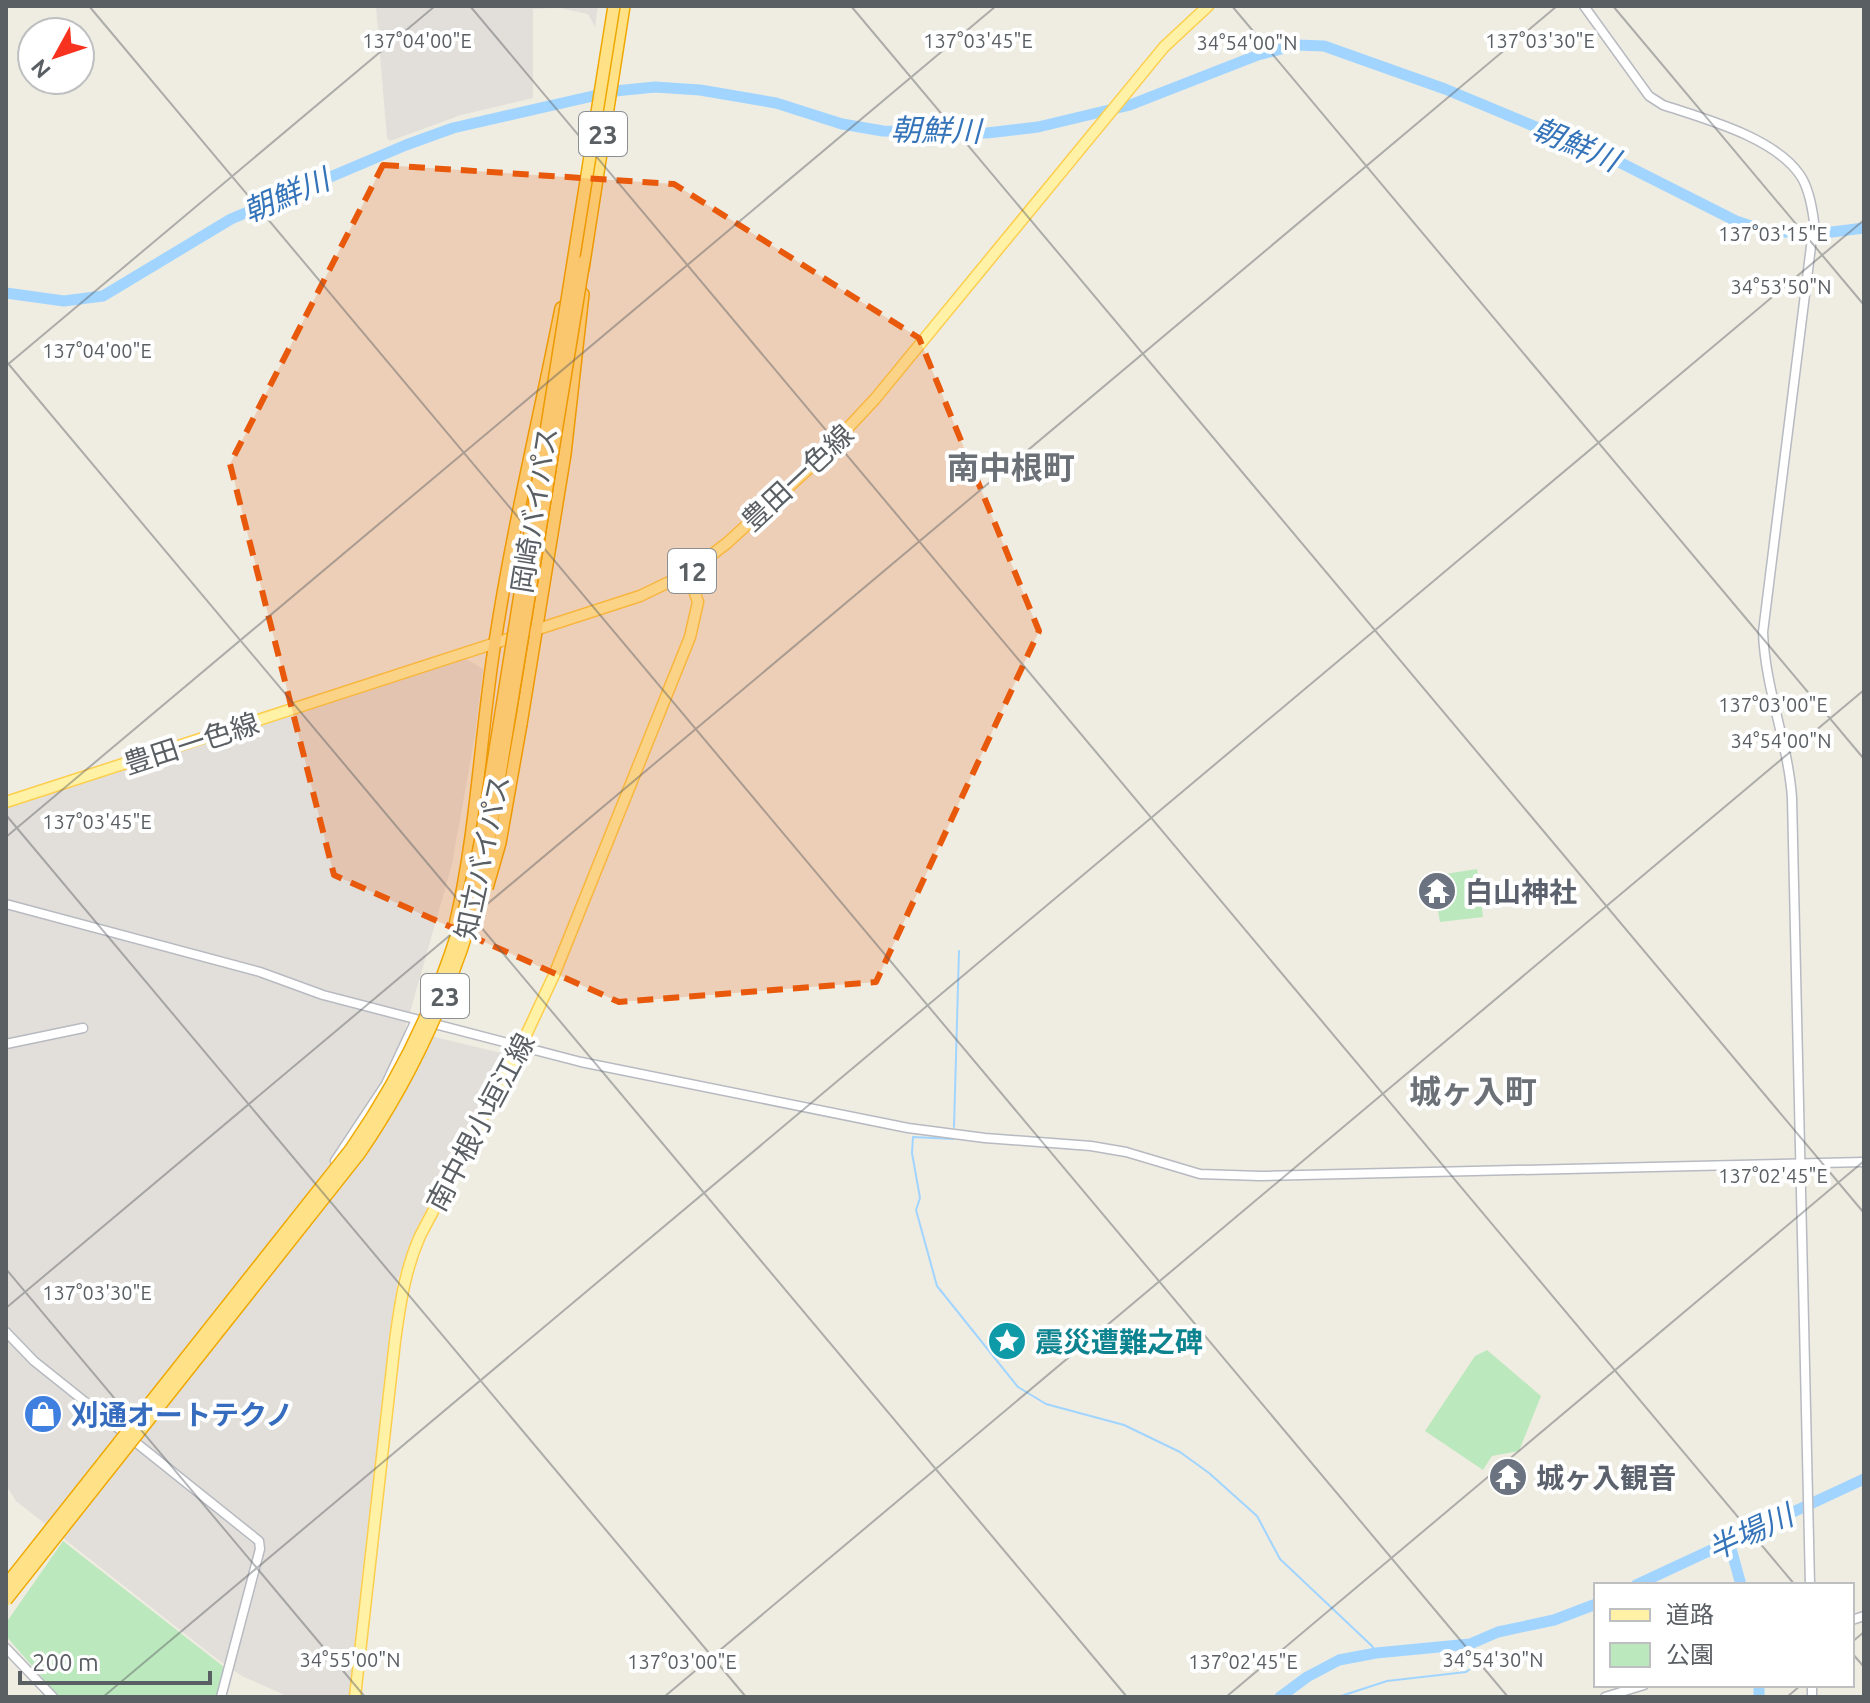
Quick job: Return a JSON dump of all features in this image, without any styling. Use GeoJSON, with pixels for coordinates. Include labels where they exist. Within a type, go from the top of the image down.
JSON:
{"type":"FeatureCollection","features":[{"type":"Feature","properties":{"kind":"highway","name":"岡崎バイパス"},"geometry":{"type":"LineString","coordinates":[[431,1009],[462,922],[478,853],[614,6]]}},
{"type":"Feature","properties":{"kind":"highway","name":"23"},"geometry":{"type":"LineString","coordinates":[[427,1037],[453,990],[496,858],[538,630],[538,606],[568,424],[582,310],[584,261],[624,6]]}},
{"type":"Feature","properties":{"kind":"highway","name":"23"},"geometry":{"type":"LineString","coordinates":[[6,1585],[351,1149],[386,1095],[431,1009],[456,922],[472,845],[486,698],[495,643],[581,217]]}},
{"type":"Feature","properties":{"kind":"highway","name":"知立バイパス"},"geometry":{"type":"LineString","coordinates":[[6,1600],[338,1182],[377,1128],[427,1037],[457,966],[483,878],[584,261]]}},
{"type":"Feature","properties":{"kind":"main road","name":"豊田一色線"},"geometry":{"type":"LineString","coordinates":[[6,802],[640,596],[688,573],[727,543],[851,428],[1164,47],[1208,6]]}},
{"type":"Feature","properties":{"kind":"main road","name":"南中根小垣江線"},"geometry":{"type":"LineString","coordinates":[[355,1697],[404,1281],[420,1236],[519,1048],[581,913],[690,637],[698,602],[688,573]]}},
{"type":"Feature","properties":{"kind":"street"},"geometry":{"type":"LineString","coordinates":[[1584,6],[1649,96],[1663,105],[1767,145],[1784,156],[1801,176],[1814,222],[1763,632],[1765,659],[1790,773],[1792,798],[1810,1583]]}},
{"type":"Feature","properties":{"kind":"street"},"geometry":{"type":"LineString","coordinates":[[6,904],[260,972],[323,995],[519,1048],[908,1128],[1108,1148],[1206,1175],[1864,1162]]}},
{"type":"Feature","properties":{"kind":"street"},"geometry":{"type":"LineString","coordinates":[[6,1578],[346,1146],[386,1084],[416,1020]]}},
{"type":"Feature","properties":{"kind":"street"},"geometry":{"type":"LineString","coordinates":[[6,1044],[83,1028]]}},
{"type":"Feature","properties":{"kind":"street"},"geometry":{"type":"LineString","coordinates":[[6,1332],[34,1361],[260,1543],[221,1697]]}},
{"type":"Feature","properties":{"kind":"street"},"geometry":{"type":"LineString","coordinates":[[6,1648],[53,1697]]}},
{"type":"Feature","properties":{"kind":"street"},"geometry":{"type":"LineString","coordinates":[[1605,1697],[1638,1687]]}},
{"type":"Feature","properties":{"kind":"highlighted area"},"geometry":{"type":"Polygon","coordinates":[[[383,165],[674,184],[919,338],[1039,631],[876,982],[619,1002],[334,875],[230,464],[383,165]]]}},
{"type":"Feature","properties":{"kind":"shaded area"},"geometry":{"type":"Polygon","coordinates":[[[376,6],[598,6],[595,27],[588,14],[560,8],[533,9],[533,98],[461,115],[390,141],[387,138],[376,6]]]}},
{"type":"Feature","properties":{"kind":"shaded area"},"geometry":{"type":"Polygon","coordinates":[[[466,659],[483,669],[475,735],[452,864],[405,1030],[510,1055],[425,1213],[398,1278],[350,1697],[289,1697],[242,1676],[217,1659],[16,1501],[6,1485],[6,807],[466,659]]]}},
{"type":"Feature","properties":{"kind":"green space"},"geometry":{"type":"Polygon","coordinates":[[[1477,869],[1483,917],[1440,922],[1432,876],[1477,869]]]}},
{"type":"Feature","properties":{"kind":"green space"},"geometry":{"type":"Polygon","coordinates":[[[1487,1350],[1541,1396],[1519,1451],[1492,1456],[1483,1470],[1425,1431],[1475,1356],[1487,1350]]]}},
{"type":"Feature","properties":{"kind":"green space"},"geometry":{"type":"Polygon","coordinates":[[[63,1541],[229,1671],[220,1697],[59,1697],[6,1636],[6,1623],[63,1541]]]}},
{"type":"Feature","properties":{"kind":"waterway","name":"朝鮮川"},"geometry":{"type":"LineString","coordinates":[[6,293],[64,301],[103,296],[231,219],[406,145],[453,128],[615,91],[655,87],[700,90],[776,103],[842,124],[883,131],[987,133],[1038,127],[1130,105],[1258,55],[1297,45],[1324,46],[1445,89],[1615,160],[1736,221],[1760,229],[1824,233],[1864,228]]}},
{"type":"Feature","properties":{"kind":"waterway"},"geometry":{"type":"LineString","coordinates":[[954,1127],[959,951]]}},
{"type":"Feature","properties":{"kind":"waterway"},"geometry":{"type":"LineString","coordinates":[[953,1139],[913,1137],[912,1153],[920,1198],[916,1210],[937,1286],[1018,1387],[1046,1404],[1124,1425],[1180,1452],[1209,1473],[1257,1516],[1280,1559],[1376,1653]]}},
{"type":"Feature","properties":{"kind":"waterway","name":"半場川"},"geometry":{"type":"LineString","coordinates":[[1640,1583],[1864,1479]]}},
{"type":"Feature","properties":{"kind":"waterway"},"geometry":{"type":"LineString","coordinates":[[1729,1541],[1740,1583]]}},
{"type":"Feature","properties":{"kind":"waterway","name":"半場川"},"geometry":{"type":"LineString","coordinates":[[1280,1697],[1307,1677],[1339,1660],[1376,1653],[1470,1644],[1498,1632],[1554,1620],[1594,1605]]}},
{"type":"Feature","properties":{"kind":"waterway","name":"半場川"},"geometry":{"type":"LineString","coordinates":[[1470,1644],[1470,1650]]}},
{"type":"Feature","properties":{"kind":"waterway"},"geometry":{"type":"LineString","coordinates":[[1338,1697],[1387,1681],[1466,1672],[1470,1665]]}},
{"type":"Feature","properties":{"kind":"waterway"},"geometry":{"type":"LineString","coordinates":[[1759,1687],[1759,1697]]}},
{"type":"Feature","properties":{"kind":"place","name":"白山神社"},"geometry":{"type":"Point","coordinates":[1437,891]}},
{"type":"Feature","properties":{"kind":"place","name":"震災遭難之碑"},"geometry":{"type":"Point","coordinates":[1007,1341]}},
{"type":"Feature","properties":{"kind":"place","name":"刈通オートテクノ"},"geometry":{"type":"Point","coordinates":[43,1414]}},
{"type":"Feature","properties":{"kind":"place","name":"城ヶ入観音"},"geometry":{"type":"Point","coordinates":[1508,1477]}},
{"type":"Feature","properties":{"kind":"district","name":"南中根町"},"geometry":{"type":"Point","coordinates":[1011,467]}},
{"type":"Feature","properties":{"kind":"district","name":"城ヶ入町"},"geometry":{"type":"Point","coordinates":[1473,1091]}}]}
